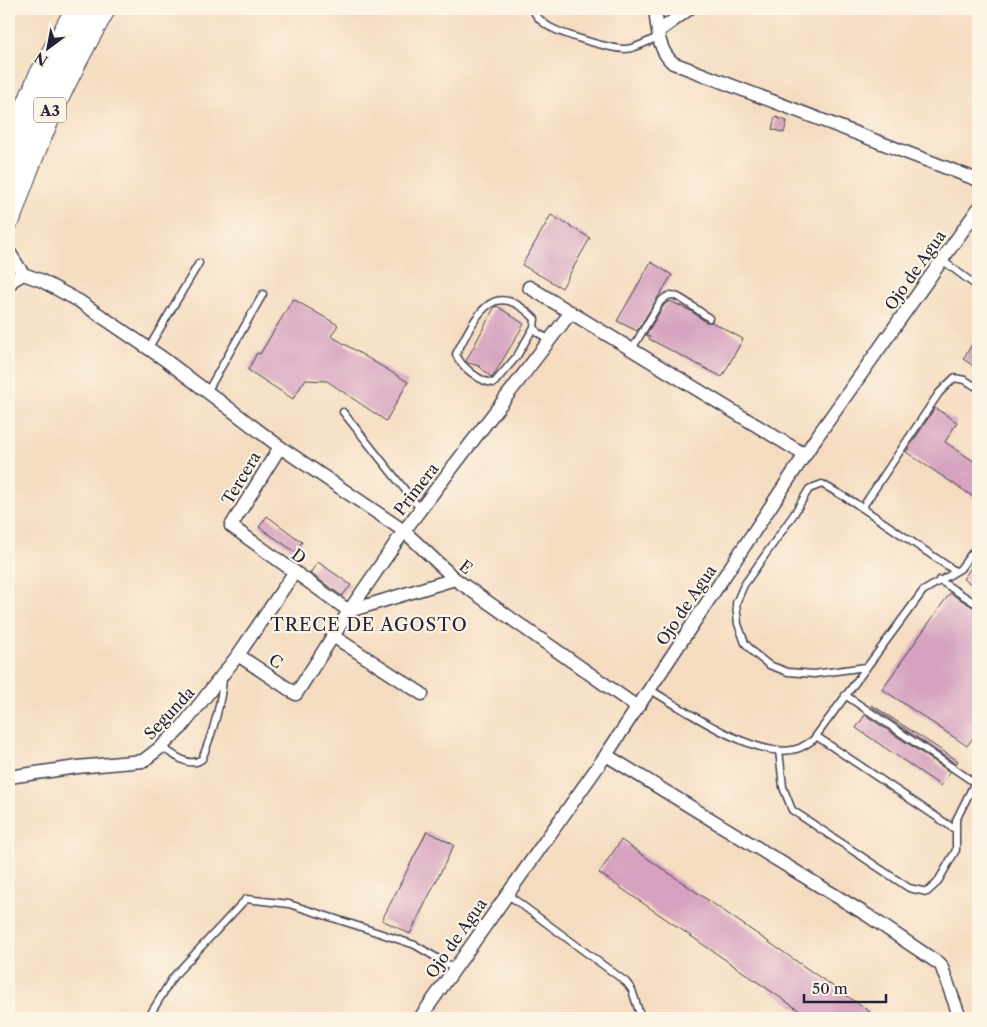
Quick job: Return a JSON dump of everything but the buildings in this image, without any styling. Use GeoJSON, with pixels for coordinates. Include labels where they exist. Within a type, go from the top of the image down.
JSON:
{"type":"FeatureCollection","features":[{"type":"Feature","properties":{"kind":"highway","name":"A3"},"geometry":{"type":"LineString","coordinates":[[9,154],[40,78],[78,9]]}},
{"type":"Feature","properties":{"kind":"highway","name":"A3"},"geometry":{"type":"LineString","coordinates":[[9,216],[37,140],[60,89],[104,9]]}},
{"type":"Feature","properties":{"kind":"street"},"geometry":{"type":"LineString","coordinates":[[655,9],[658,34],[667,58],[673,63],[978,180]]}},
{"type":"Feature","properties":{"kind":"street"},"geometry":{"type":"LineString","coordinates":[[658,34],[689,9]]}},
{"type":"Feature","properties":{"kind":"street","name":"Ojo de Agua"},"geometry":{"type":"LineString","coordinates":[[420,1018],[606,755],[805,455],[978,209]]}},
{"type":"Feature","properties":{"kind":"street"},"geometry":{"type":"LineString","coordinates":[[9,252],[23,274],[9,285]]}},
{"type":"Feature","properties":{"kind":"street","name":"E"},"geometry":{"type":"LineString","coordinates":[[23,274],[40,280],[80,301],[280,447],[404,531],[455,579],[637,707]]}},
{"type":"Feature","properties":{"kind":"street"},"geometry":{"type":"LineString","coordinates":[[530,287],[805,455]]}},
{"type":"Feature","properties":{"kind":"street","name":"Primera"},"geometry":{"type":"LineString","coordinates":[[296,694],[349,611],[404,531],[572,312]]}},
{"type":"Feature","properties":{"kind":"street","name":"Tercera"},"geometry":{"type":"LineString","coordinates":[[231,526],[280,447]]}},
{"type":"Feature","properties":{"kind":"street","name":"D"},"geometry":{"type":"LineString","coordinates":[[231,526],[349,611]]}},
{"type":"Feature","properties":{"kind":"street","name":"Segunda"},"geometry":{"type":"LineString","coordinates":[[9,777],[77,766],[143,761],[181,728],[238,655],[294,573]]}},
{"type":"Feature","properties":{"kind":"street"},"geometry":{"type":"LineString","coordinates":[[349,611],[455,579]]}},
{"type":"Feature","properties":{"kind":"street"},"geometry":{"type":"LineString","coordinates":[[333,636],[422,694]]}},
{"type":"Feature","properties":{"kind":"street","name":"C"},"geometry":{"type":"LineString","coordinates":[[238,655],[296,694]]}},
{"type":"Feature","properties":{"kind":"street"},"geometry":{"type":"LineString","coordinates":[[606,755],[867,915],[941,965],[960,1018]]}},
{"type":"Feature","properties":{"kind":"lane"},"geometry":{"type":"LineString","coordinates":[[533,9],[546,25],[557,30],[625,49],[658,34]]}},
{"type":"Feature","properties":{"kind":"lane"},"geometry":{"type":"LineString","coordinates":[[942,260],[978,287]]}},
{"type":"Feature","properties":{"kind":"lane"},"geometry":{"type":"LineString","coordinates":[[148,349],[199,263]]}},
{"type":"Feature","properties":{"kind":"lane"},"geometry":{"type":"LineString","coordinates":[[207,392],[263,294]]}},
{"type":"Feature","properties":{"kind":"lane"},"geometry":{"type":"LineString","coordinates":[[632,349],[660,302],[666,297],[671,295],[678,297],[709,318]]}},
{"type":"Feature","properties":{"kind":"lane"},"geometry":{"type":"LineString","coordinates":[[505,299],[526,310],[535,319],[534,328],[517,356],[494,383],[487,383],[458,361],[456,354],[471,327],[485,306],[497,300],[505,299]]}},
{"type":"Feature","properties":{"kind":"lane"},"geometry":{"type":"LineString","coordinates":[[534,328],[550,340]]}},
{"type":"Feature","properties":{"kind":"lane"},"geometry":{"type":"LineString","coordinates":[[862,508],[939,393],[954,378],[965,380],[978,388]]}},
{"type":"Feature","properties":{"kind":"lane"},"geometry":{"type":"LineString","coordinates":[[343,412],[421,510]]}},
{"type":"Feature","properties":{"kind":"lane"},"geometry":{"type":"LineString","coordinates":[[866,666],[814,674],[788,672],[768,665],[745,642],[738,624],[736,603],[744,585],[794,514],[809,489],[822,484],[862,508],[956,571]]}},
{"type":"Feature","properties":{"kind":"lane"},"geometry":{"type":"LineString","coordinates":[[649,689],[742,742],[760,748],[796,749],[813,740],[923,591],[960,569],[977,549]]}},
{"type":"Feature","properties":{"kind":"lane"},"geometry":{"type":"LineString","coordinates":[[940,580],[978,605]]}},
{"type":"Feature","properties":{"kind":"lane"},"geometry":{"type":"LineString","coordinates":[[161,747],[186,762],[197,762],[202,758],[218,716],[224,674]]}},
{"type":"Feature","properties":{"kind":"lane"},"geometry":{"type":"LineString","coordinates":[[845,695],[975,783]]}},
{"type":"Feature","properties":{"kind":"lane"},"geometry":{"type":"LineString","coordinates":[[816,736],[956,830]]}},
{"type":"Feature","properties":{"kind":"lane"},"geometry":{"type":"LineString","coordinates":[[779,750],[783,787],[792,810],[909,888],[928,892],[937,883],[956,850],[956,820],[978,776]]}},
{"type":"Feature","properties":{"kind":"lane"},"geometry":{"type":"LineString","coordinates":[[507,894],[626,982],[632,990],[641,1018]]}},
{"type":"Feature","properties":{"kind":"lane"},"geometry":{"type":"LineString","coordinates":[[148,1018],[173,977],[246,899],[289,904],[415,945],[454,968]]}},
{"type":"Feature","properties":{"kind":"district","name":"TRECE DE AGOSTO"},"geometry":{"type":"Point","coordinates":[369,625]}}]}
